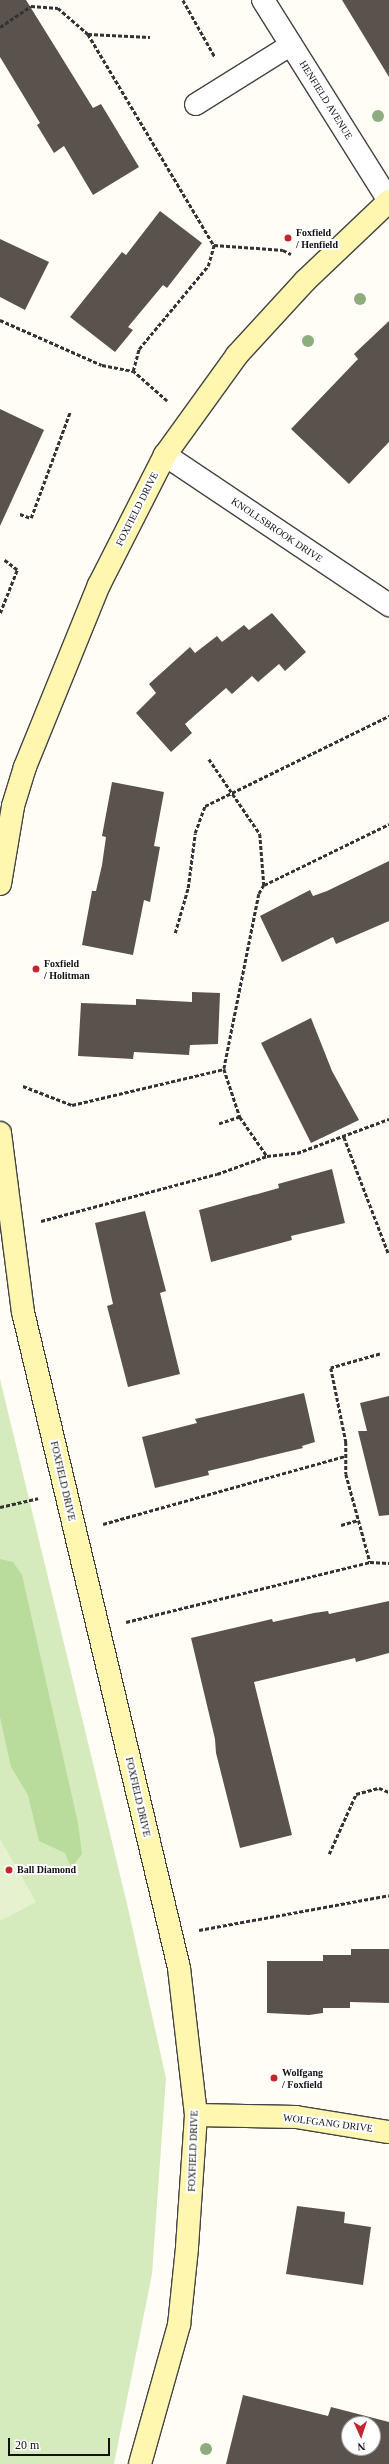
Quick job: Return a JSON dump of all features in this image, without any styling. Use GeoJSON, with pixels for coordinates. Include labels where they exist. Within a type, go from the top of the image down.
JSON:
{"type":"FeatureCollection","features":[{"type":"Feature","properties":{"kind":"street","name":"HENFIELD AVENUE"},"geometry":{"type":"LineString","coordinates":[[263,0],[389,201]]}},
{"type":"Feature","properties":{"kind":"street","name":"FOXFIELD DRIVE"},"geometry":{"type":"LineString","coordinates":[[0,884],[14,806],[25,767],[99,585],[165,455],[237,355],[318,268],[389,201]]}},
{"type":"Feature","properties":{"kind":"street","name":"KNOLLSBROOK DRIVE"},"geometry":{"type":"LineString","coordinates":[[165,455],[389,604]]}},
{"type":"Feature","properties":{"kind":"street","name":"FOXFIELD DRIVE"},"geometry":{"type":"LineString","coordinates":[[0,1133],[23,1312],[179,1968],[196,2115],[187,2248],[179,2324],[140,2464]]}},
{"type":"Feature","properties":{"kind":"street","name":"WOLFGANG DRIVE"},"geometry":{"type":"LineString","coordinates":[[196,2115],[296,2117],[389,2132]]}},
{"type":"Feature","properties":{"kind":"lane"},"geometry":{"type":"LineString","coordinates":[[195,104],[291,44]]}},
{"type":"Feature","properties":{"kind":"path"},"geometry":{"type":"LineString","coordinates":[[182,0],[230,82]]}},
{"type":"Feature","properties":{"kind":"path"},"geometry":{"type":"LineString","coordinates":[[0,27],[31,6],[58,8],[88,34],[214,245],[208,266],[140,349],[133,371]]}},
{"type":"Feature","properties":{"kind":"path"},"geometry":{"type":"LineString","coordinates":[[88,34],[150,37]]}},
{"type":"Feature","properties":{"kind":"path"},"geometry":{"type":"LineString","coordinates":[[214,245],[284,250],[318,268]]}},
{"type":"Feature","properties":{"kind":"path"},"geometry":{"type":"LineString","coordinates":[[0,320],[102,365],[133,371],[190,420]]}},
{"type":"Feature","properties":{"kind":"path"},"geometry":{"type":"LineString","coordinates":[[20,514],[31,518],[70,412]]}},
{"type":"Feature","properties":{"kind":"path"},"geometry":{"type":"LineString","coordinates":[[0,613],[18,570],[4,560]]}},
{"type":"Feature","properties":{"kind":"path"},"geometry":{"type":"LineString","coordinates":[[175,933],[188,888],[195,833],[205,806],[232,791],[389,716]]}},
{"type":"Feature","properties":{"kind":"path"},"geometry":{"type":"LineString","coordinates":[[209,759],[260,834],[264,885],[259,894],[224,1069],[240,1117],[267,1156]]}},
{"type":"Feature","properties":{"kind":"path"},"geometry":{"type":"LineString","coordinates":[[264,885],[389,824]]}},
{"type":"Feature","properties":{"kind":"path"},"geometry":{"type":"LineString","coordinates":[[22,1086],[72,1105],[224,1069]]}},
{"type":"Feature","properties":{"kind":"path"},"geometry":{"type":"LineString","coordinates":[[219,1124],[240,1117]]}},
{"type":"Feature","properties":{"kind":"path"},"geometry":{"type":"LineString","coordinates":[[34,1222],[71,1215],[210,1176],[267,1156],[297,1154],[389,1119]]}},
{"type":"Feature","properties":{"kind":"path"},"geometry":{"type":"LineString","coordinates":[[344,1137],[389,1255]]}},
{"type":"Feature","properties":{"kind":"path"},"geometry":{"type":"LineString","coordinates":[[370,1562],[346,1474],[346,1442],[331,1368],[380,1354]]}},
{"type":"Feature","properties":{"kind":"path"},"geometry":{"type":"LineString","coordinates":[[102,1524],[346,1456]]}},
{"type":"Feature","properties":{"kind":"path"},"geometry":{"type":"LineString","coordinates":[[0,1507],[65,1491]]}},
{"type":"Feature","properties":{"kind":"path"},"geometry":{"type":"LineString","coordinates":[[341,1524],[358,1520]]}},
{"type":"Feature","properties":{"kind":"path"},"geometry":{"type":"LineString","coordinates":[[125,1622],[370,1562],[389,1563]]}},
{"type":"Feature","properties":{"kind":"path"},"geometry":{"type":"LineString","coordinates":[[329,1854],[356,1794],[379,1788],[389,1792]]}},
{"type":"Feature","properties":{"kind":"path"},"geometry":{"type":"LineString","coordinates":[[198,1930],[389,1895]]}},
{"type":"Feature","properties":{"kind":"green space"},"geometry":{"type":"Polygon","coordinates":[[[0,1379],[128,1908],[166,2078],[152,2274],[114,2464],[0,2464],[0,1379]]]}},
{"type":"Feature","properties":{"kind":"green space"},"geometry":{"type":"Polygon","coordinates":[[[0,1559],[13,1562],[22,1575],[78,1823],[82,1854],[71,1868],[65,1853],[39,1841],[28,1795],[11,1767],[0,1717],[0,1559]]]}},
{"type":"Feature","properties":{"kind":"green space","name":"Ball Diamond"},"geometry":{"type":"Polygon","coordinates":[[[0,1839],[36,1902],[0,1921],[0,1839]]]}},
{"type":"Feature","properties":{"kind":"building"},"geometry":{"type":"Polygon","coordinates":[[[0,0],[26,0],[93,108],[101,104],[139,167],[93,195],[64,146],[54,153],[37,125],[40,123],[0,57],[0,0]]]}},
{"type":"Feature","properties":{"kind":"building"},"geometry":{"type":"Polygon","coordinates":[[[342,0],[389,0],[389,77],[342,0]]]}},
{"type":"Feature","properties":{"kind":"building"},"geometry":{"type":"Polygon","coordinates":[[[160,211],[202,243],[167,288],[163,285],[128,327],[133,330],[115,352],[70,317],[122,252],[126,255],[160,211]]]}},
{"type":"Feature","properties":{"kind":"building"},"geometry":{"type":"Polygon","coordinates":[[[0,239],[49,262],[25,310],[0,297],[0,239]]]}},
{"type":"Feature","properties":{"kind":"building"},"geometry":{"type":"Polygon","coordinates":[[[389,321],[389,442],[349,484],[291,429],[358,359],[354,354],[389,321]]]}},
{"type":"Feature","properties":{"kind":"building"},"geometry":{"type":"Polygon","coordinates":[[[0,409],[44,430],[0,526],[0,409]]]}},
{"type":"Feature","properties":{"kind":"building"},"geometry":{"type":"Polygon","coordinates":[[[272,613],[306,652],[285,671],[279,664],[258,682],[252,676],[232,694],[226,688],[185,724],[192,733],[171,752],[136,713],[156,693],[149,684],[190,647],[195,653],[217,636],[222,642],[244,625],[249,630],[272,613]]]}},
{"type":"Feature","properties":{"kind":"building"},"geometry":{"type":"Polygon","coordinates":[[[112,782],[164,792],[154,846],[160,847],[150,902],[144,900],[133,955],[82,945],[92,891],[96,891],[102,865],[106,837],[102,836],[112,782]]]}},
{"type":"Feature","properties":{"kind":"building"},"geometry":{"type":"Polygon","coordinates":[[[389,861],[389,921],[336,944],[333,937],[282,962],[260,916],[310,890],[313,896],[327,891],[389,861]]]}},
{"type":"Feature","properties":{"kind":"building"},"geometry":{"type":"Polygon","coordinates":[[[192,992],[220,993],[218,1044],[190,1045],[189,1055],[134,1052],[133,1059],[78,1056],[81,1003],[136,1005],[136,999],[192,1002],[192,992]]]}},
{"type":"Feature","properties":{"kind":"building"},"geometry":{"type":"Polygon","coordinates":[[[311,1018],[332,1071],[359,1120],[311,1143],[261,1043],[311,1018]]]}},
{"type":"Feature","properties":{"kind":"building"},"geometry":{"type":"Polygon","coordinates":[[[332,1169],[345,1223],[291,1236],[292,1240],[211,1262],[199,1210],[279,1188],[278,1184],[332,1169]]]}},
{"type":"Feature","properties":{"kind":"building"},"geometry":{"type":"Polygon","coordinates":[[[145,1211],[166,1291],[160,1293],[180,1374],[128,1387],[107,1306],[113,1304],[95,1223],[145,1211]]]}},
{"type":"Feature","properties":{"kind":"building"},"geometry":{"type":"Polygon","coordinates":[[[304,1393],[315,1442],[302,1446],[303,1448],[208,1471],[209,1475],[155,1488],[142,1437],[197,1423],[195,1419],[304,1393]]]}},
{"type":"Feature","properties":{"kind":"building"},"geometry":{"type":"Polygon","coordinates":[[[389,1396],[389,1515],[379,1516],[358,1431],[367,1431],[360,1403],[389,1396]]]}},
{"type":"Feature","properties":{"kind":"building"},"geometry":{"type":"Polygon","coordinates":[[[389,1601],[389,1653],[356,1662],[355,1658],[254,1682],[292,1835],[240,1848],[216,1753],[215,1739],[191,1638],[272,1619],[273,1622],[328,1611],[329,1614],[389,1601]]]}},
{"type":"Feature","properties":{"kind":"building"},"geometry":{"type":"Polygon","coordinates":[[[351,1949],[389,1949],[389,2003],[350,2002],[350,2008],[323,2008],[323,2013],[309,2015],[267,2013],[267,1961],[323,1961],[323,1955],[351,1955],[351,1949]]]}},
{"type":"Feature","properties":{"kind":"building"},"geometry":{"type":"Polygon","coordinates":[[[297,2206],[345,2212],[344,2223],[371,2227],[363,2285],[286,2274],[297,2206]]]}},
{"type":"Feature","properties":{"kind":"building"},"geometry":{"type":"Polygon","coordinates":[[[243,2395],[328,2416],[331,2407],[366,2416],[341,2416],[341,2456],[381,2456],[381,2420],[389,2422],[389,2464],[226,2464],[243,2395]]]}},
{"type":"Feature","properties":{"kind":"place","name":"Foxfield / Henfield"},"geometry":{"type":"Point","coordinates":[288,238]}},
{"type":"Feature","properties":{"kind":"place","name":"Foxfield / Holitman"},"geometry":{"type":"Point","coordinates":[36,969]}},
{"type":"Feature","properties":{"kind":"place","name":"Ball Diamond"},"geometry":{"type":"Point","coordinates":[9,1870]}},
{"type":"Feature","properties":{"kind":"place","name":"Wolfgang / Foxfield"},"geometry":{"type":"Point","coordinates":[274,2078]}}]}
